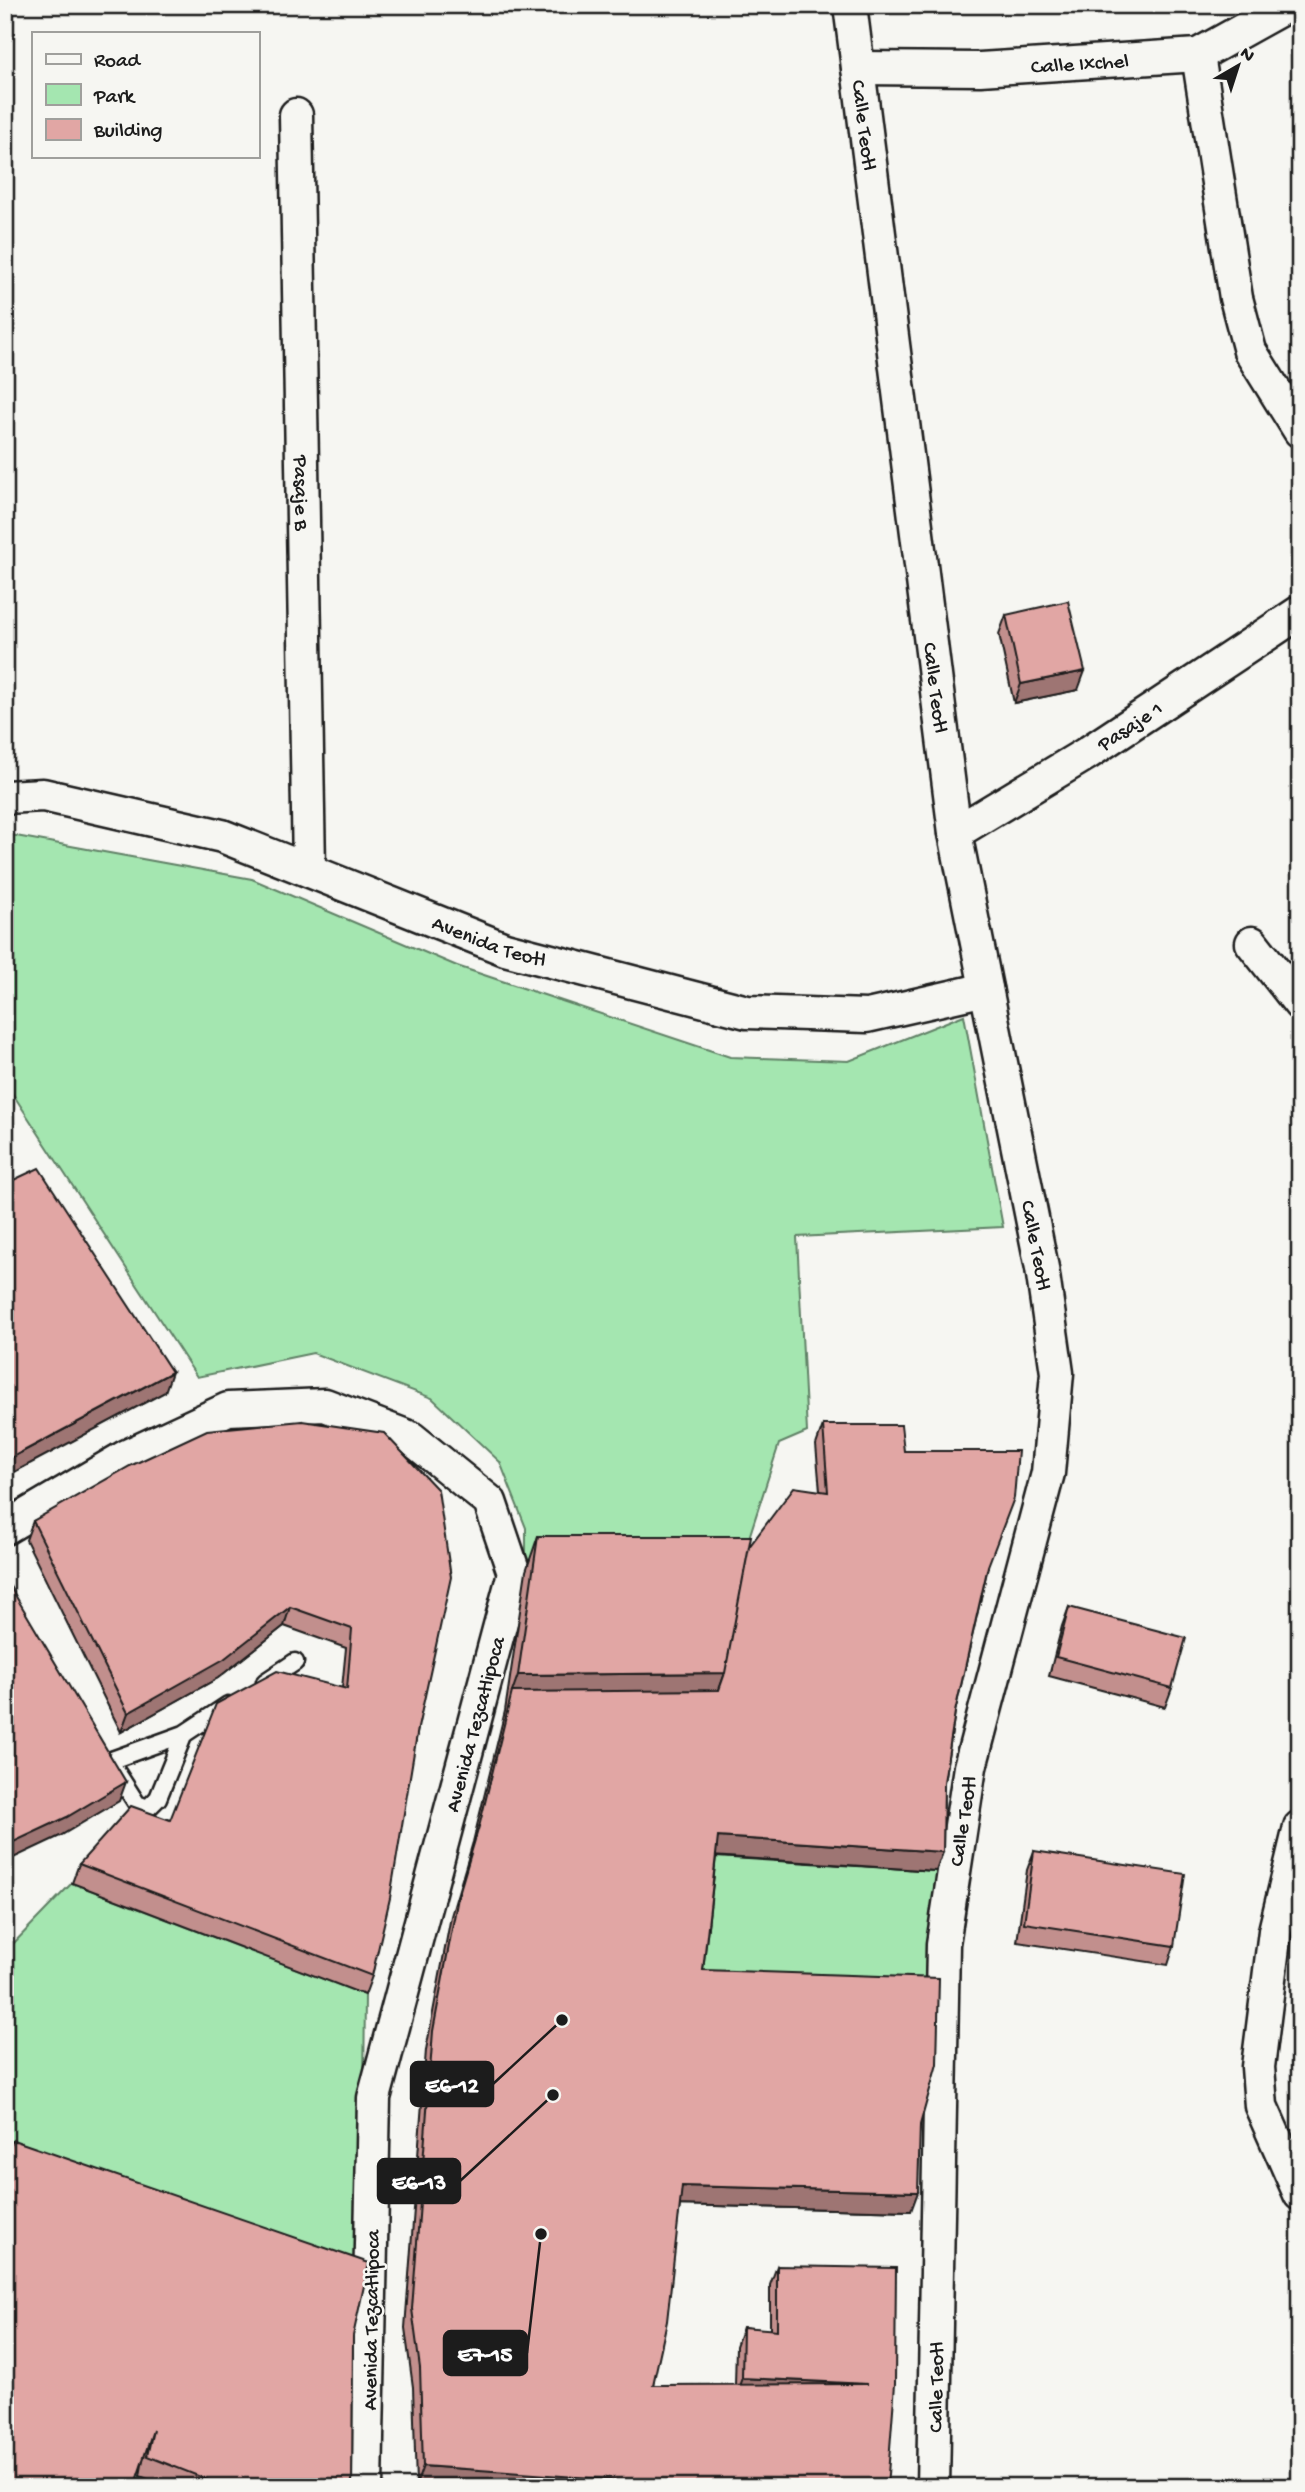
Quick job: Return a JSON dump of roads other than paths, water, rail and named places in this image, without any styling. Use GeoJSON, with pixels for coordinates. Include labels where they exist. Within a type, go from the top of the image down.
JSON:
{"type":"FeatureCollection","features":[{"type":"Feature","properties":{"kind":"street","name":"Calle Teotl"},"geometry":{"type":"LineString","coordinates":[[850,5],[954,833],[1042,1268],[1056,1373],[1048,1473],[970,1767],[943,1944],[933,2487]]}},
{"type":"Feature","properties":{"kind":"street","name":"Calle Ixchel"},"geometry":{"type":"LineString","coordinates":[[858,68],[980,69],[1198,55],[1288,5]]}},
{"type":"Feature","properties":{"kind":"street"},"geometry":{"type":"LineString","coordinates":[[1198,55],[1236,298],[1250,351],[1300,431]]}},
{"type":"Feature","properties":{"kind":"street","name":"Pasaje B"},"geometry":{"type":"LineString","coordinates":[[296,115],[309,869]]}},
{"type":"Feature","properties":{"kind":"street","name":"Pasaje 1"},"geometry":{"type":"LineString","coordinates":[[954,833],[1086,754],[1300,612]]}},
{"type":"Feature","properties":{"kind":"street","name":"Avenida Teotl"},"geometry":{"type":"LineString","coordinates":[[5,797],[43,795],[222,836],[505,949],[747,1012],[867,1016],[986,989]]}},
{"type":"Feature","properties":{"kind":"street"},"geometry":{"type":"LineString","coordinates":[[1252,943],[1300,1004]]}},
{"type":"Feature","properties":{"kind":"street","name":"Avenida Tezcatlipoca"},"geometry":{"type":"LineString","coordinates":[[5,1528],[127,1456],[228,1409],[325,1405],[411,1438],[490,1502],[514,1573],[374,2098],[366,2487]]}},
{"type":"Feature","properties":{"kind":"street"},"geometry":{"type":"LineString","coordinates":[[1300,1827],[1275,1931],[1258,2067],[1261,2106],[1300,2194]]}},
{"type":"Feature","properties":{"kind":"lane"},"geometry":{"type":"LineString","coordinates":[[184,1734],[158,1798],[148,1808],[136,1804],[106,1755],[184,1734],[295,1662]]}},
{"type":"Feature","properties":{"kind":"place","name":"E6-12"},"geometry":{"type":"Point","coordinates":[562,2020]}},
{"type":"Feature","properties":{"kind":"place","name":"E6-13"},"geometry":{"type":"Point","coordinates":[553,2095]}},
{"type":"Feature","properties":{"kind":"place","name":"E7-15"},"geometry":{"type":"Point","coordinates":[541,2234]}}]}
